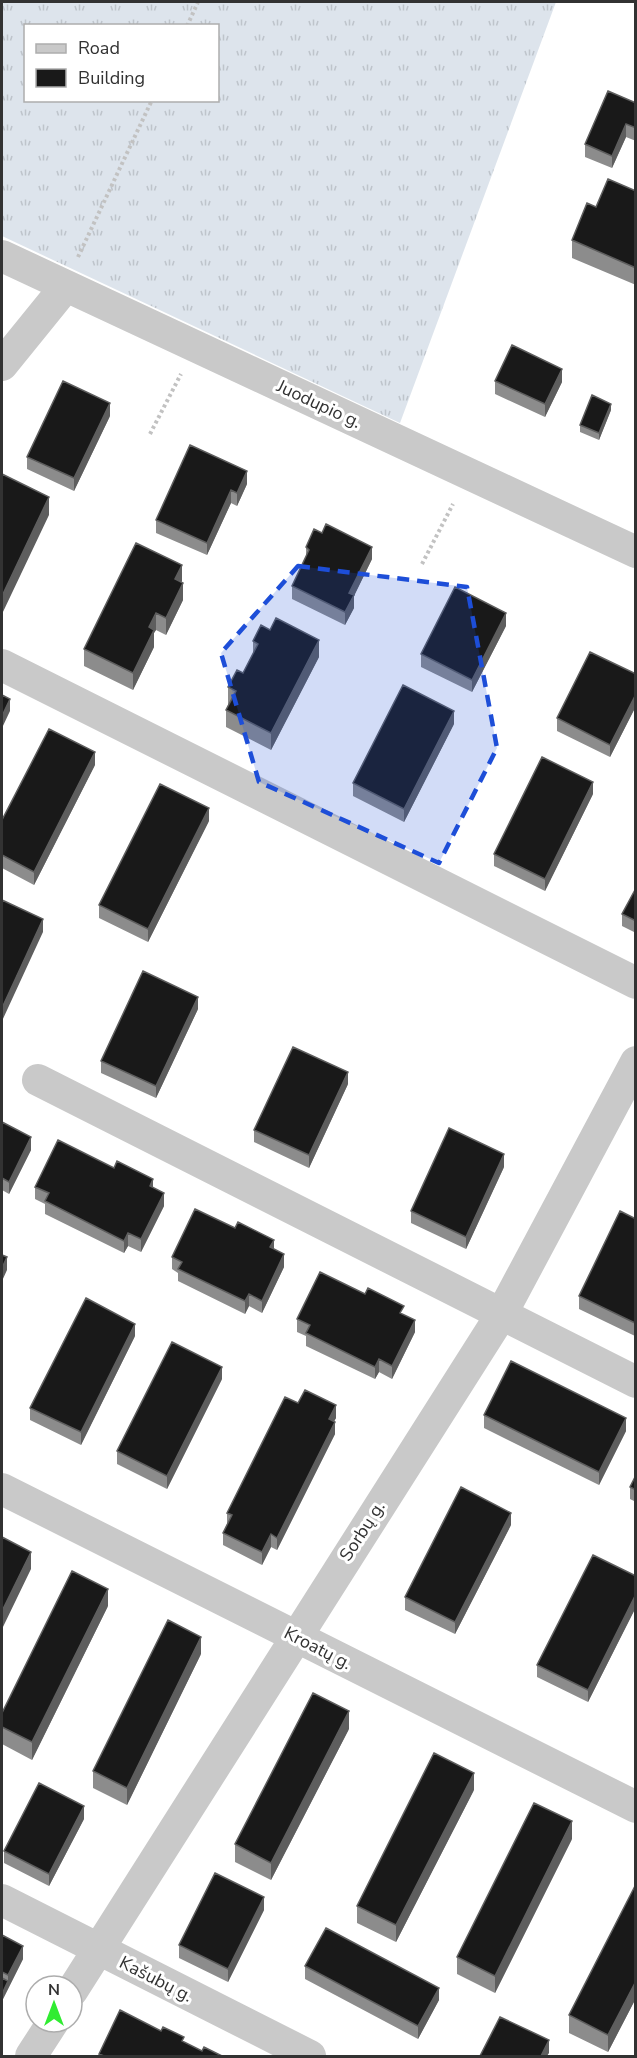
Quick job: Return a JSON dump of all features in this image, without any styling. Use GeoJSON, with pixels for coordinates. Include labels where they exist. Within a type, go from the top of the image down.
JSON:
{"type":"FeatureCollection","features":[{"type":"Feature","properties":{"kind":"street","name":"Juodupio g."},"geometry":{"type":"LineString","coordinates":[[2,256],[636,552]]}},
{"type":"Feature","properties":{"kind":"street"},"geometry":{"type":"LineString","coordinates":[[2,364],[66,286]]}},
{"type":"Feature","properties":{"kind":"street"},"geometry":{"type":"LineString","coordinates":[[2,665],[636,983]]}},
{"type":"Feature","properties":{"kind":"street","name":"Sorbų g."},"geometry":{"type":"LineString","coordinates":[[82,1974],[501,1315],[636,1062]]}},
{"type":"Feature","properties":{"kind":"street"},"geometry":{"type":"LineString","coordinates":[[38,1080],[636,1382]]}},
{"type":"Feature","properties":{"kind":"street","name":"Kroatų g."},"geometry":{"type":"LineString","coordinates":[[2,1489],[636,1807]]}},
{"type":"Feature","properties":{"kind":"street","name":"Kašubų g."},"geometry":{"type":"LineString","coordinates":[[2,1900],[310,2056]]}},
{"type":"Feature","properties":{"kind":"street"},"geometry":{"type":"LineString","coordinates":[[31,2056],[45,2034]]}},
{"type":"Feature","properties":{"kind":"path"},"geometry":{"type":"LineString","coordinates":[[188,24],[198,2]]}},
{"type":"Feature","properties":{"kind":"path"},"geometry":{"type":"LineString","coordinates":[[66,286],[151,102]]}},
{"type":"Feature","properties":{"kind":"path"},"geometry":{"type":"LineString","coordinates":[[150,434],[195,346]]}},
{"type":"Feature","properties":{"kind":"path"},"geometry":{"type":"LineString","coordinates":[[422,564],[468,474]]}},
{"type":"Feature","properties":{"kind":"highlighted area"},"geometry":{"type":"Polygon","coordinates":[[[298,566],[467,587],[497,748],[439,863],[259,782],[221,653],[298,566]]]}},
{"type":"Feature","properties":{"kind":"green space"},"geometry":{"type":"Polygon","coordinates":[[[2,2],[556,2],[400,423],[2,236],[2,2]]]}},
{"type":"Feature","properties":{"kind":"building"},"geometry":{"type":"Polygon","coordinates":[[[608,91],[636,103],[636,128],[626,124],[612,156],[585,144],[608,91]]]}},
{"type":"Feature","properties":{"kind":"building"},"geometry":{"type":"Polygon","coordinates":[[[608,179],[636,191],[636,268],[572,240],[587,203],[596,207],[608,179]]]}},
{"type":"Feature","properties":{"kind":"building"},"geometry":{"type":"Polygon","coordinates":[[[512,345],[562,369],[545,404],[495,381],[512,345]]]}},
{"type":"Feature","properties":{"kind":"building"},"geometry":{"type":"Polygon","coordinates":[[[63,381],[110,403],[74,478],[27,457],[63,381]]]}},
{"type":"Feature","properties":{"kind":"building"},"geometry":{"type":"Polygon","coordinates":[[[592,395],[611,404],[599,433],[580,425],[592,395]]]}},
{"type":"Feature","properties":{"kind":"building"},"geometry":{"type":"Polygon","coordinates":[[[190,445],[247,471],[237,493],[231,490],[207,543],[156,520],[190,445]]]}},
{"type":"Feature","properties":{"kind":"building"},"geometry":{"type":"Polygon","coordinates":[[[2,474],[49,497],[2,596],[2,474]]]}},
{"type":"Feature","properties":{"kind":"building"},"geometry":{"type":"Polygon","coordinates":[[[326,524],[372,547],[349,593],[354,595],[345,612],[292,586],[309,550],[306,547],[314,529],[322,533],[326,524]]]}},
{"type":"Feature","properties":{"kind":"building"},"geometry":{"type":"Polygon","coordinates":[[[136,543],[182,565],[175,579],[183,583],[166,618],[156,613],[149,627],[154,630],[133,673],[84,649],[136,543]]]}},
{"type":"Feature","properties":{"kind":"building"},"geometry":{"type":"Polygon","coordinates":[[[455,587],[506,613],[472,680],[421,654],[455,587]]]}},
{"type":"Feature","properties":{"kind":"building"},"geometry":{"type":"Polygon","coordinates":[[[276,618],[319,640],[271,733],[226,710],[236,691],[228,687],[237,670],[243,673],[258,644],[253,641],[261,625],[270,630],[276,618]]]}},
{"type":"Feature","properties":{"kind":"building"},"geometry":{"type":"Polygon","coordinates":[[[590,652],[636,674],[636,694],[610,745],[557,718],[590,652]]]}},
{"type":"Feature","properties":{"kind":"building"},"geometry":{"type":"Polygon","coordinates":[[[403,685],[454,711],[404,809],[353,783],[403,685]]]}},
{"type":"Feature","properties":{"kind":"building"},"geometry":{"type":"Polygon","coordinates":[[[2,695],[10,699],[2,716],[2,695]]]}},
{"type":"Feature","properties":{"kind":"building"},"geometry":{"type":"Polygon","coordinates":[[[49,729],[95,752],[34,872],[2,855],[2,820],[49,729]]]}},
{"type":"Feature","properties":{"kind":"building"},"geometry":{"type":"Polygon","coordinates":[[[542,757],[593,782],[545,879],[494,854],[542,757]]]}},
{"type":"Feature","properties":{"kind":"building"},"geometry":{"type":"Polygon","coordinates":[[[160,784],[209,808],[148,929],[99,905],[160,784]]]}},
{"type":"Feature","properties":{"kind":"building"},"geometry":{"type":"Polygon","coordinates":[[[636,888],[636,921],[622,914],[636,888]]]}},
{"type":"Feature","properties":{"kind":"building"},"geometry":{"type":"Polygon","coordinates":[[[2,900],[43,919],[2,1008],[2,900]]]}},
{"type":"Feature","properties":{"kind":"building"},"geometry":{"type":"Polygon","coordinates":[[[143,971],[198,997],[156,1086],[101,1061],[143,971]]]}},
{"type":"Feature","properties":{"kind":"building"},"geometry":{"type":"Polygon","coordinates":[[[293,1047],[348,1072],[309,1155],[254,1130],[293,1047]]]}},
{"type":"Feature","properties":{"kind":"building"},"geometry":{"type":"Polygon","coordinates":[[[2,1122],[31,1137],[9,1182],[2,1178],[2,1122]]]}},
{"type":"Feature","properties":{"kind":"building"},"geometry":{"type":"Polygon","coordinates":[[[449,1128],[504,1154],[466,1237],[411,1211],[449,1128]]]}},
{"type":"Feature","properties":{"kind":"building"},"geometry":{"type":"Polygon","coordinates":[[[58,1140],[114,1168],[117,1161],[153,1179],[150,1186],[164,1193],[141,1239],[128,1233],[124,1241],[45,1201],[49,1193],[35,1187],[58,1140]]]}},
{"type":"Feature","properties":{"kind":"building"},"geometry":{"type":"Polygon","coordinates":[[[195,1209],[235,1228],[238,1222],[274,1240],[270,1247],[284,1254],[262,1301],[249,1294],[245,1301],[178,1269],[182,1262],[172,1257],[195,1209]]]}},
{"type":"Feature","properties":{"kind":"building"},"geometry":{"type":"Polygon","coordinates":[[[620,1211],[636,1219],[635,1323],[579,1296],[620,1211]]]}},
{"type":"Feature","properties":{"kind":"building"},"geometry":{"type":"Polygon","coordinates":[[[2,1255],[7,1257],[2,1268],[2,1255]]]}},
{"type":"Feature","properties":{"kind":"building"},"geometry":{"type":"Polygon","coordinates":[[[320,1272],[365,1294],[368,1288],[404,1306],[400,1313],[415,1320],[392,1366],[379,1359],[375,1367],[306,1333],[310,1325],[297,1319],[320,1272]]]}},
{"type":"Feature","properties":{"kind":"building"},"geometry":{"type":"Polygon","coordinates":[[[86,1298],[135,1324],[81,1432],[30,1408],[86,1298]]]}},
{"type":"Feature","properties":{"kind":"building"},"geometry":{"type":"Polygon","coordinates":[[[172,1342],[222,1367],[167,1476],[117,1451],[172,1342]]]}},
{"type":"Feature","properties":{"kind":"building"},"geometry":{"type":"Polygon","coordinates":[[[511,1361],[626,1418],[599,1472],[484,1415],[511,1361]]]}},
{"type":"Feature","properties":{"kind":"building"},"geometry":{"type":"Polygon","coordinates":[[[305,1390],[336,1405],[329,1419],[335,1422],[277,1538],[271,1534],[262,1552],[223,1533],[232,1515],[227,1513],[285,1397],[298,1403],[305,1390]]]}},
{"type":"Feature","properties":{"kind":"building"},"geometry":{"type":"Polygon","coordinates":[[[636,1475],[636,1490],[630,1487],[636,1475]]]}},
{"type":"Feature","properties":{"kind":"building"},"geometry":{"type":"Polygon","coordinates":[[[461,1487],[511,1513],[455,1622],[405,1597],[461,1487]]]}},
{"type":"Feature","properties":{"kind":"building"},"geometry":{"type":"Polygon","coordinates":[[[2,1537],[31,1552],[2,1611],[2,1537]]]}},
{"type":"Feature","properties":{"kind":"building"},"geometry":{"type":"Polygon","coordinates":[[[593,1555],[636,1576],[636,1594],[588,1690],[537,1665],[593,1555]]]}},
{"type":"Feature","properties":{"kind":"building"},"geometry":{"type":"Polygon","coordinates":[[[72,1571],[108,1589],[32,1742],[2,1727],[2,1713],[72,1571]]]}},
{"type":"Feature","properties":{"kind":"building"},"geometry":{"type":"Polygon","coordinates":[[[168,1620],[201,1637],[127,1788],[93,1771],[168,1620]]]}},
{"type":"Feature","properties":{"kind":"building"},"geometry":{"type":"Polygon","coordinates":[[[313,1693],[349,1711],[271,1863],[235,1844],[313,1693]]]}},
{"type":"Feature","properties":{"kind":"building"},"geometry":{"type":"Polygon","coordinates":[[[434,1753],[474,1773],[396,1925],[357,1906],[434,1753]]]}},
{"type":"Feature","properties":{"kind":"building"},"geometry":{"type":"Polygon","coordinates":[[[39,1783],[84,1806],[49,1874],[4,1851],[39,1783]]]}},
{"type":"Feature","properties":{"kind":"building"},"geometry":{"type":"Polygon","coordinates":[[[534,1803],[572,1821],[495,1976],[457,1957],[534,1803]]]}},
{"type":"Feature","properties":{"kind":"building"},"geometry":{"type":"Polygon","coordinates":[[[215,1873],[264,1897],[228,1969],[179,1945],[215,1873]]]}},
{"type":"Feature","properties":{"kind":"building"},"geometry":{"type":"Polygon","coordinates":[[[636,1884],[636,1981],[608,2035],[569,2015],[636,1884]]]}},
{"type":"Feature","properties":{"kind":"building"},"geometry":{"type":"Polygon","coordinates":[[[326,1928],[439,1988],[418,2026],[305,1966],[326,1928]]]}},
{"type":"Feature","properties":{"kind":"building"},"geometry":{"type":"Polygon","coordinates":[[[2,1935],[23,1946],[8,1975],[2,1972],[2,1935]]]}},
{"type":"Feature","properties":{"kind":"building"},"geometry":{"type":"Polygon","coordinates":[[[2,1978],[8,1981],[2,1994],[2,1978]]]}},
{"type":"Feature","properties":{"kind":"building"},"geometry":{"type":"Polygon","coordinates":[[[120,2010],[161,2031],[163,2027],[184,2037],[182,2041],[202,2051],[204,2047],[222,2056],[104,2056],[99,2054],[120,2010]]]}},
{"type":"Feature","properties":{"kind":"building"},"geometry":{"type":"Polygon","coordinates":[[[500,2017],[549,2040],[541,2056],[480,2056],[500,2017]]]}}]}
